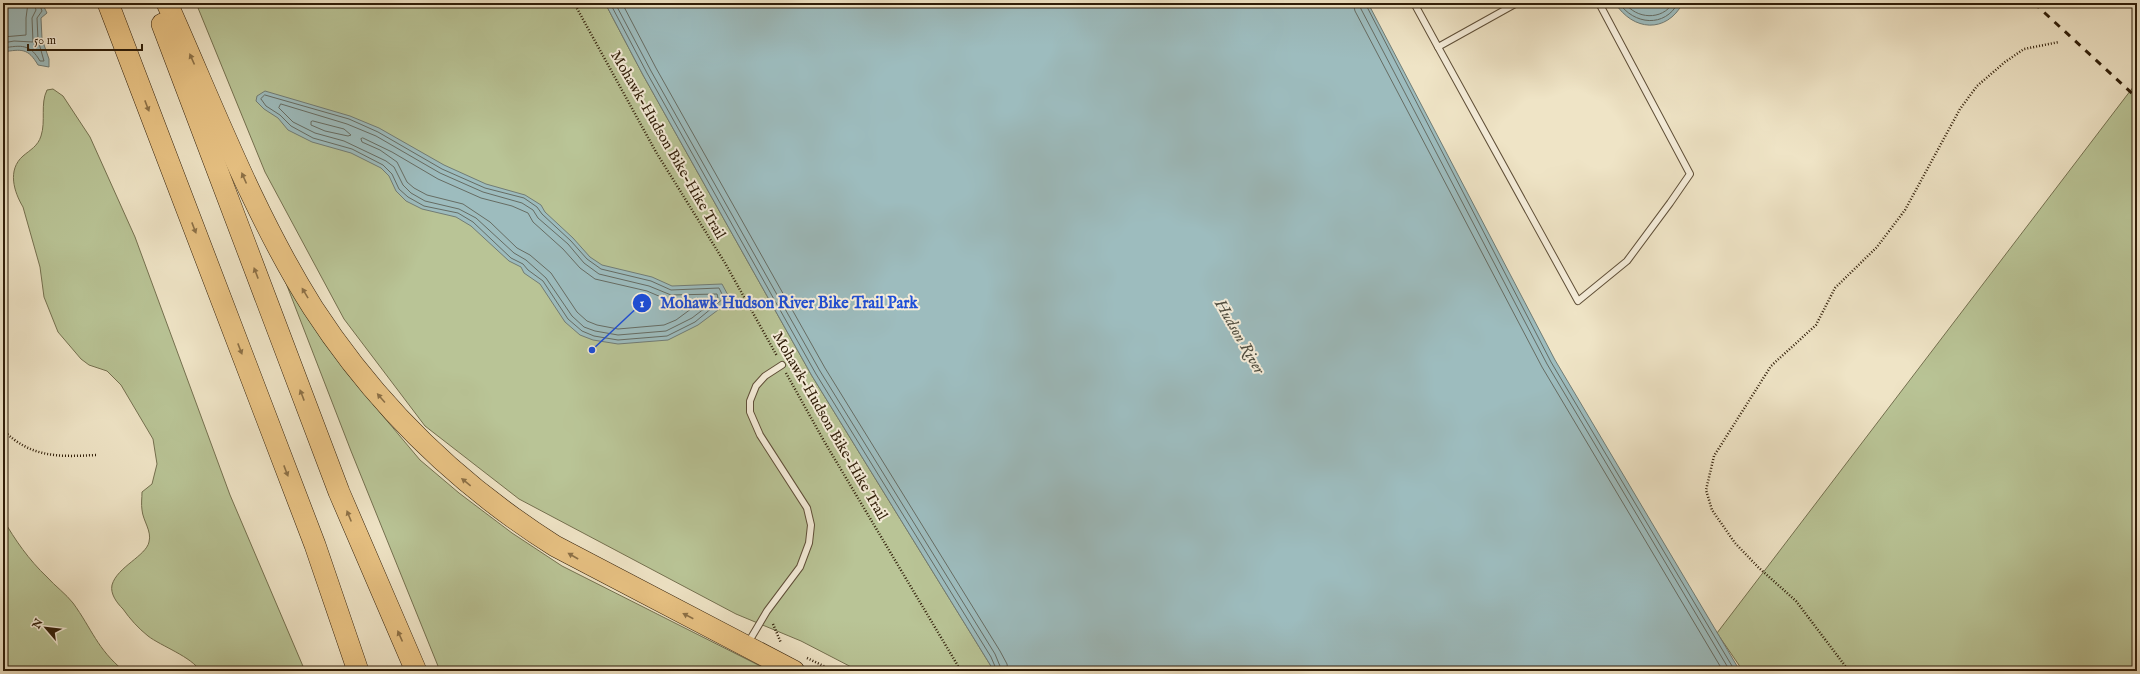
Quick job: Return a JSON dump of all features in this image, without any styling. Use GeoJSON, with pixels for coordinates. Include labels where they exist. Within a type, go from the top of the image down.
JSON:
{"type":"FeatureCollection","features":[{"type":"Feature","properties":{"kind":"highway"},"geometry":{"type":"LineString","coordinates":[[108,3],[315,545],[358,671]]}},
{"type":"Feature","properties":{"kind":"highway"},"geometry":{"type":"LineString","coordinates":[[154,3],[339,492],[416,671]]}},
{"type":"Feature","properties":{"kind":"highway"},"geometry":{"type":"LineString","coordinates":[[167,3],[243,176],[282,254],[330,332],[386,404],[452,471],[527,528],[584,562],[747,646],[798,663]]}},
{"type":"Feature","properties":{"kind":"highway"},"geometry":{"type":"LineString","coordinates":[[315,545],[372,671]]}},
{"type":"Feature","properties":{"kind":"lane"},"geometry":{"type":"LineString","coordinates":[[1414,3],[1578,301],[1627,261],[1690,174],[1599,3]]}},
{"type":"Feature","properties":{"kind":"lane"},"geometry":{"type":"LineString","coordinates":[[1438,47],[1517,3]]}},
{"type":"Feature","properties":{"kind":"lane"},"geometry":{"type":"LineString","coordinates":[[747,646],[766,611],[800,567],[809,543],[811,525],[807,508],[760,435],[750,412],[750,401],[756,386],[765,376],[782,365]]}},
{"type":"Feature","properties":{"kind":"path","name":"Mohawk-Hudson Bike-Hike Trail"},"geometry":{"type":"LineString","coordinates":[[574,3],[656,152],[725,263],[832,455],[961,671]]}},
{"type":"Feature","properties":{"kind":"path"},"geometry":{"type":"LineString","coordinates":[[1849,671],[1796,602],[1758,567],[1736,544],[1712,510],[1706,490],[1714,456],[1771,366],[1816,325],[1835,288],[1877,247],[1905,210],[1960,109],[1977,86],[2005,62],[2024,50],[2059,42]]}},
{"type":"Feature","properties":{"kind":"path"},"geometry":{"type":"LineString","coordinates":[[3,430],[19,444],[38,452],[67,456],[96,455]]}},
{"type":"Feature","properties":{"kind":"path"},"geometry":{"type":"LineString","coordinates":[[773,620],[773,626],[778,639],[783,646]]}},
{"type":"Feature","properties":{"kind":"path"},"geometry":{"type":"LineString","coordinates":[[798,663],[834,671]]}},
{"type":"Feature","properties":{"kind":"green space"},"geometry":{"type":"Polygon","coordinates":[[[196,3],[605,3],[643,75],[812,376],[994,671],[859,671],[801,641],[736,614],[519,499],[425,426],[344,319],[265,172],[196,3]]]}},
{"type":"Feature","properties":{"kind":"green space"},"geometry":{"type":"Polygon","coordinates":[[[2137,82],[2137,671],[1743,671],[1717,633],[2137,82]]]}},
{"type":"Feature","properties":{"kind":"green space"},"geometry":{"type":"Polygon","coordinates":[[[53,89],[63,96],[90,137],[135,237],[230,495],[305,671],[200,671],[190,661],[144,633],[131,620],[113,595],[112,585],[119,573],[143,552],[149,542],[150,538],[142,510],[142,492],[152,484],[157,464],[153,439],[121,385],[107,371],[89,365],[81,359],[58,332],[44,297],[40,267],[23,207],[15,188],[14,174],[18,162],[36,145],[40,139],[43,124],[45,95],[47,90],[53,89]]]}},
{"type":"Feature","properties":{"kind":"green space"},"geometry":{"type":"Polygon","coordinates":[[[279,265],[346,372],[420,460],[459,493],[512,533],[562,566],[770,671],[440,671],[351,451],[279,265]]]}},
{"type":"Feature","properties":{"kind":"green space"},"geometry":{"type":"Polygon","coordinates":[[[3,519],[28,557],[73,603],[107,655],[124,671],[3,671],[3,519]]]}},
{"type":"Feature","properties":{"kind":"water"},"geometry":{"type":"Polygon","coordinates":[[[3,3],[42,3],[47,13],[41,18],[42,39],[49,59],[49,67],[38,65],[31,55],[24,51],[15,50],[3,52],[3,3]]]}},
{"type":"Feature","properties":{"kind":"water","name":"Hudson River"},"geometry":{"type":"Polygon","coordinates":[[[605,3],[1368,3],[1555,360],[1740,671],[994,671],[812,376],[643,75],[605,3]]]}},
{"type":"Feature","properties":{"kind":"water"},"geometry":{"type":"Polygon","coordinates":[[[1615,3],[1683,3],[1676,13],[1668,20],[1659,24],[1649,25],[1631,19],[1622,12],[1615,3]]]}},
{"type":"Feature","properties":{"kind":"water"},"geometry":{"type":"Polygon","coordinates":[[[265,91],[350,116],[379,128],[444,165],[486,184],[525,195],[541,205],[545,212],[573,238],[590,257],[602,265],[652,277],[672,286],[722,284],[729,297],[722,307],[698,325],[668,340],[618,344],[593,340],[580,335],[565,322],[540,284],[524,273],[521,267],[509,261],[471,226],[456,217],[422,209],[406,201],[396,191],[389,176],[381,168],[351,153],[312,142],[288,130],[278,118],[264,109],[256,101],[257,96],[265,91]]]}},
{"type":"Feature","properties":{"kind":"railway"},"geometry":{"type":"LineString","coordinates":[[2034,3],[2137,98]]}},
{"type":"Feature","properties":{"kind":"place","name":"Mohawk Hudson River Bike Trail Park"},"geometry":{"type":"Point","coordinates":[592,350]}}]}
